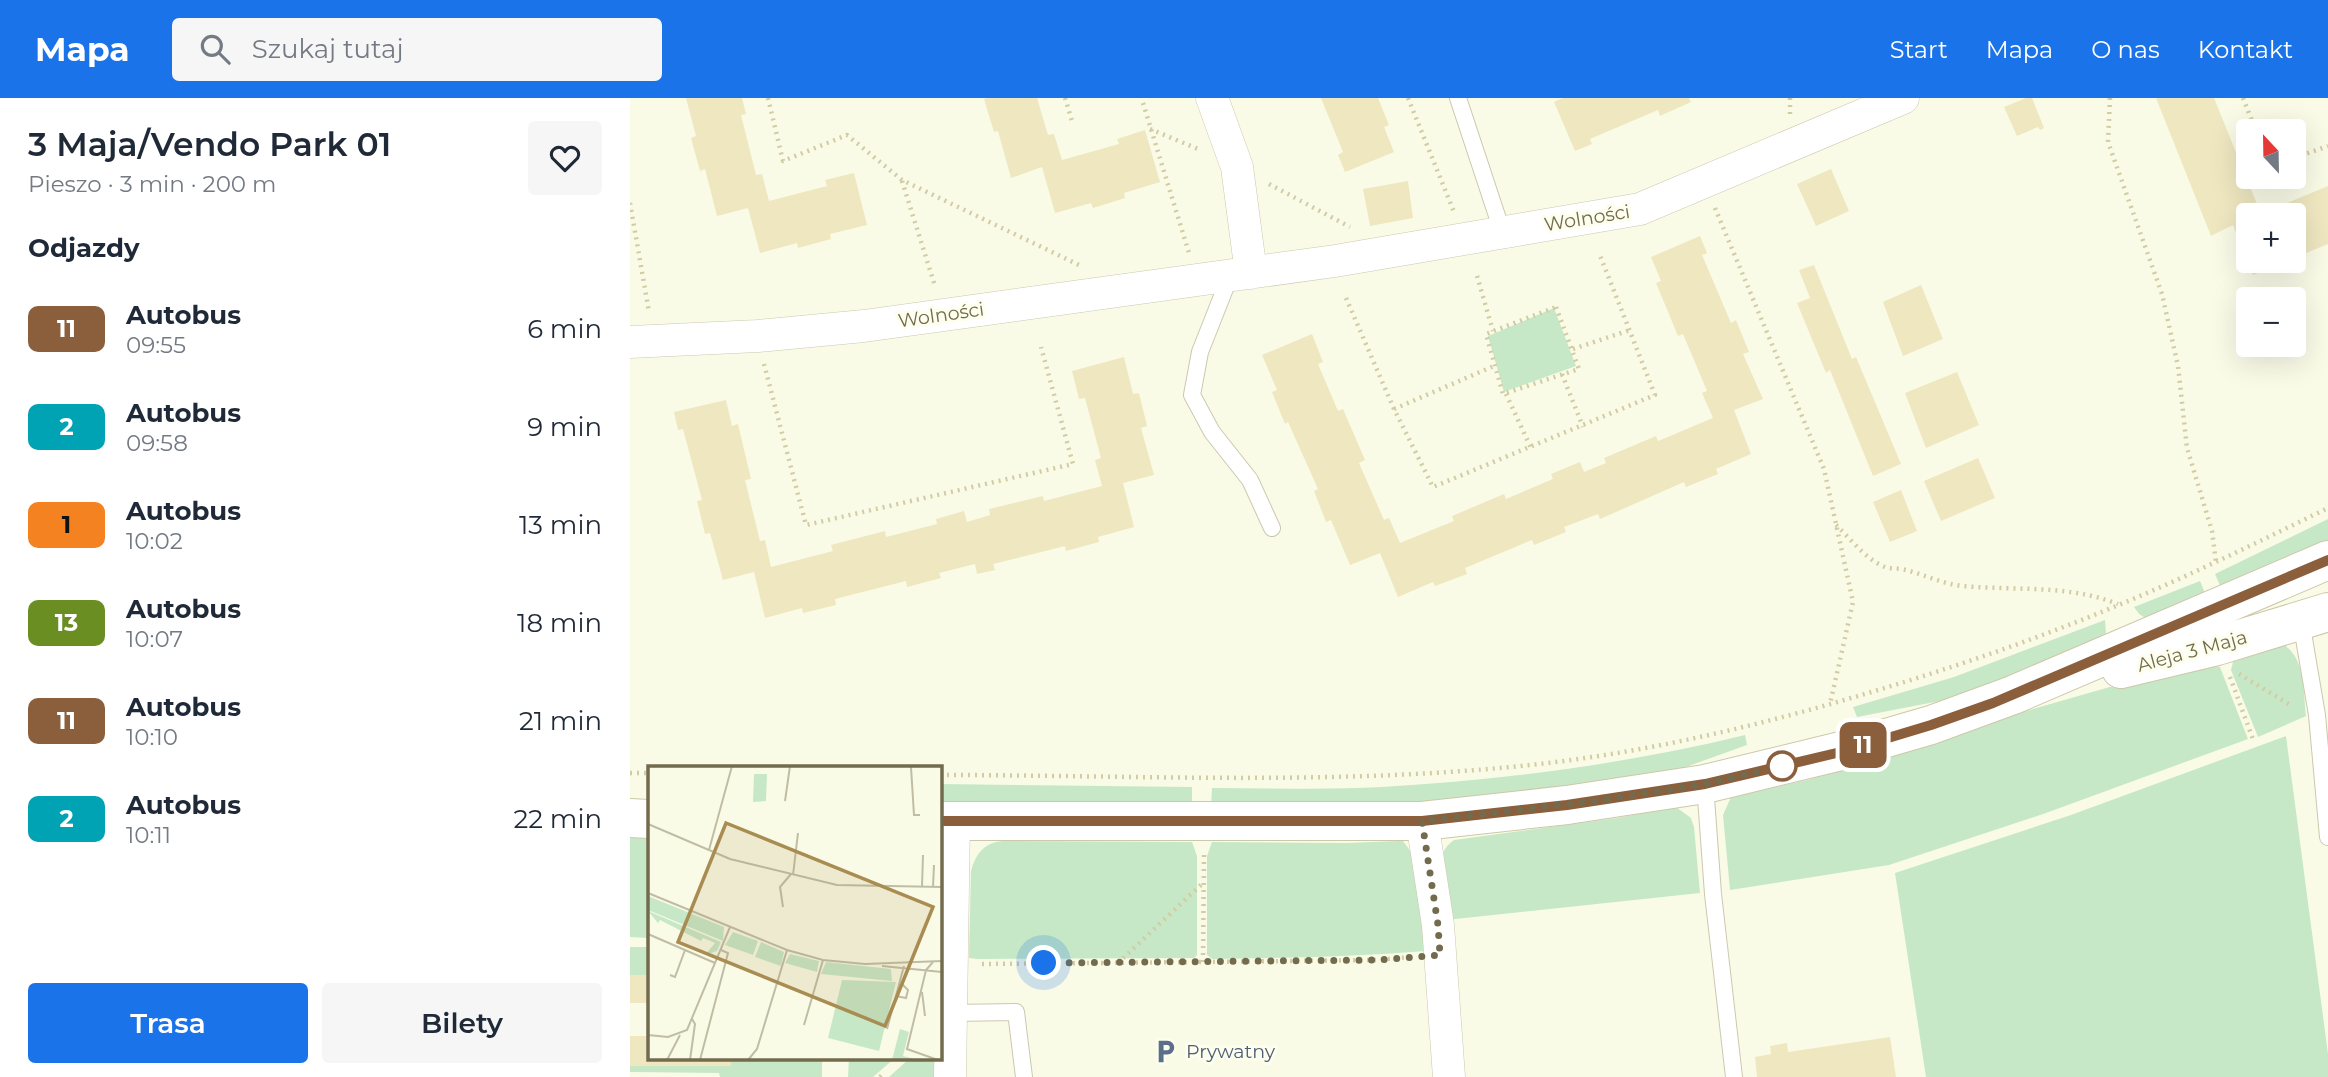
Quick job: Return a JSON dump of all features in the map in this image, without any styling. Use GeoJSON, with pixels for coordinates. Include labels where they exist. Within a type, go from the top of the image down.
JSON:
{"type":"FeatureCollection","features":[{"type":"Feature","properties":{"kind":"street"},"geometry":{"type":"LineString","coordinates":[[1212,98],[1237,167],[1241,274]]}},
{"type":"Feature","properties":{"kind":"street","name":"Wolności"},"geometry":{"type":"LineString","coordinates":[[630,342],[758,336],[864,326],[1335,261],[1640,209],[1903,98]]}},
{"type":"Feature","properties":{"kind":"street","name":"Aleja 3 Maja"},"geometry":{"type":"LineString","coordinates":[[947,821],[1422,821],[1567,805],[1705,784],[1845,751],[1931,725],[2013,695],[2328,560]]}},
{"type":"Feature","properties":{"kind":"street"},"geometry":{"type":"LineString","coordinates":[[2291,577],[2315,615]]}},
{"type":"Feature","properties":{"kind":"street","name":"Aleja 3 Maja"},"geometry":{"type":"LineString","coordinates":[[2013,695],[2217,646],[2315,615]]}},
{"type":"Feature","properties":{"kind":"street"},"geometry":{"type":"LineString","coordinates":[[630,818],[648,819]]}},
{"type":"Feature","properties":{"kind":"street"},"geometry":{"type":"LineString","coordinates":[[947,821],[950,1077]]}},
{"type":"Feature","properties":{"kind":"street"},"geometry":{"type":"LineString","coordinates":[[1422,821],[1438,925],[1449,1077]]}},
{"type":"Feature","properties":{"kind":"lane"},"geometry":{"type":"LineString","coordinates":[[1458,98],[1502,232]]}},
{"type":"Feature","properties":{"kind":"lane"},"geometry":{"type":"LineString","coordinates":[[1241,274],[1200,352],[1192,395],[1212,432],[1250,480],[1272,528]]}},
{"type":"Feature","properties":{"kind":"lane"},"geometry":{"type":"LineString","coordinates":[[2315,615],[2328,837]]}},
{"type":"Feature","properties":{"kind":"lane"},"geometry":{"type":"LineString","coordinates":[[1705,784],[1713,894],[1734,1077]]}},
{"type":"Feature","properties":{"kind":"lane"},"geometry":{"type":"LineString","coordinates":[[951,1013],[1016,1012],[1024,1077]]}},
{"type":"Feature","properties":{"kind":"path"},"geometry":{"type":"LineString","coordinates":[[768,98],[783,162],[847,135],[902,180],[1089,270]]}},
{"type":"Feature","properties":{"kind":"path"},"geometry":{"type":"LineString","coordinates":[[1065,98],[1073,124]]}},
{"type":"Feature","properties":{"kind":"path"},"geometry":{"type":"LineString","coordinates":[[1408,98],[1457,220]]}},
{"type":"Feature","properties":{"kind":"path"},"geometry":{"type":"LineString","coordinates":[[2110,98],[2108,142],[2162,294],[2178,366],[2187,448],[2212,531],[2216,562]]}},
{"type":"Feature","properties":{"kind":"path"},"geometry":{"type":"LineString","coordinates":[[2243,98],[2251,119]]}},
{"type":"Feature","properties":{"kind":"path"},"geometry":{"type":"LineString","coordinates":[[1143,103],[1192,264]]}},
{"type":"Feature","properties":{"kind":"path"},"geometry":{"type":"LineString","coordinates":[[1150,129],[1237,167],[1353,229]]}},
{"type":"Feature","properties":{"kind":"path"},"geometry":{"type":"LineString","coordinates":[[2306,154],[2328,146]]}},
{"type":"Feature","properties":{"kind":"path"},"geometry":{"type":"LineString","coordinates":[[902,180],[936,289]]}},
{"type":"Feature","properties":{"kind":"path"},"geometry":{"type":"LineString","coordinates":[[1712,200],[1824,470],[1853,602],[1830,705]]}},
{"type":"Feature","properties":{"kind":"path"},"geometry":{"type":"LineString","coordinates":[[630,203],[649,315]]}},
{"type":"Feature","properties":{"kind":"path"},"geometry":{"type":"LineString","coordinates":[[1346,298],[1394,409],[1433,487],[1655,395],[1599,253]]}},
{"type":"Feature","properties":{"kind":"path"},"geometry":{"type":"LineString","coordinates":[[1477,276],[1493,331]]}},
{"type":"Feature","properties":{"kind":"path"},"geometry":{"type":"LineString","coordinates":[[1506,394],[1579,369],[1556,307],[1486,334],[1503,394],[1506,394],[1531,448]]}},
{"type":"Feature","properties":{"kind":"path"},"geometry":{"type":"LineString","coordinates":[[1573,349],[1630,330]]}},
{"type":"Feature","properties":{"kind":"path"},"geometry":{"type":"LineString","coordinates":[[762,357],[806,525],[1073,464],[1041,348]]}},
{"type":"Feature","properties":{"kind":"path"},"geometry":{"type":"LineString","coordinates":[[1394,409],[1494,366]]}},
{"type":"Feature","properties":{"kind":"path"},"geometry":{"type":"LineString","coordinates":[[1562,374],[1583,426]]}},
{"type":"Feature","properties":{"kind":"path"},"geometry":{"type":"LineString","coordinates":[[942,775],[1269,778],[1423,775],[1533,765],[1666,744],[1747,727],[1957,667],[2118,605],[2328,508]]}},
{"type":"Feature","properties":{"kind":"path"},"geometry":{"type":"LineString","coordinates":[[1835,524],[1870,558],[1887,568],[1900,568],[1961,586],[2021,587],[2074,592],[2118,605]]}},
{"type":"Feature","properties":{"kind":"path"},"geometry":{"type":"LineString","coordinates":[[2254,742],[2231,671],[2321,724]]}},
{"type":"Feature","properties":{"kind":"path"},"geometry":{"type":"LineString","coordinates":[[630,773],[648,774]]}},
{"type":"Feature","properties":{"kind":"path"},"geometry":{"type":"LineString","coordinates":[[1203,962],[1204,843]]}},
{"type":"Feature","properties":{"kind":"path"},"geometry":{"type":"LineString","coordinates":[[1118,963],[1203,883]]}},
{"type":"Feature","properties":{"kind":"path"},"geometry":{"type":"LineString","coordinates":[[970,964],[1377,960],[1440,955]]}},
{"type":"Feature","properties":{"kind":"green space"},"geometry":{"type":"Polygon","coordinates":[[[1554,308],[1576,366],[1504,392],[1488,336],[1554,308]]]}},
{"type":"Feature","properties":{"kind":"green space"},"geometry":{"type":"Polygon","coordinates":[[[2328,519],[2328,546],[2225,597],[2215,574],[2328,519]]]}},
{"type":"Feature","properties":{"kind":"green space"},"geometry":{"type":"Polygon","coordinates":[[[2200,581],[2209,603],[2147,619],[2134,607],[2200,581]]]}},
{"type":"Feature","properties":{"kind":"green space"},"geometry":{"type":"Polygon","coordinates":[[[2105,620],[2106,633],[2103,642],[1971,695],[1857,717],[1853,707],[1954,677],[2105,620]]]}},
{"type":"Feature","properties":{"kind":"green space"},"geometry":{"type":"Polygon","coordinates":[[[2281,643],[2289,649],[2299,665],[2306,716],[2258,737],[2231,670],[2233,662],[2230,653],[2281,643]]]}},
{"type":"Feature","properties":{"kind":"green space"},"geometry":{"type":"Polygon","coordinates":[[[2211,658],[2215,666],[2220,667],[2248,739],[2046,813],[1889,865],[1730,890],[1723,815],[1731,797],[1807,780],[2026,711],[2211,658]]]}},
{"type":"Feature","properties":{"kind":"green space"},"geometry":{"type":"Polygon","coordinates":[[[1745,735],[1747,745],[1669,773],[1438,804],[1211,807],[1212,788],[1361,788],[1474,780],[1610,762],[1745,735]]]}},
{"type":"Feature","properties":{"kind":"green space"},"geometry":{"type":"Polygon","coordinates":[[[2286,736],[2328,1054],[2328,1077],[1926,1077],[1895,873],[2071,815],[2286,736]]]}},
{"type":"Feature","properties":{"kind":"green space"},"geometry":{"type":"Polygon","coordinates":[[[942,784],[1192,787],[1192,808],[942,806],[942,784]]]}},
{"type":"Feature","properties":{"kind":"green space"},"geometry":{"type":"Polygon","coordinates":[[[1676,807],[1691,818],[1694,827],[1700,893],[1446,920],[1440,866],[1446,847],[1454,840],[1617,818],[1676,807]]]}},
{"type":"Feature","properties":{"kind":"green space"},"geometry":{"type":"Polygon","coordinates":[[[630,838],[648,838],[648,938],[630,937],[630,838]]]}},
{"type":"Feature","properties":{"kind":"green space"},"geometry":{"type":"Polygon","coordinates":[[[1004,841],[1192,842],[1197,856],[1197,955],[1194,958],[969,958],[971,871],[982,850],[1004,841]]]}},
{"type":"Feature","properties":{"kind":"green space"},"geometry":{"type":"Polygon","coordinates":[[[1403,841],[1414,856],[1426,951],[1212,959],[1207,955],[1207,856],[1212,842],[1403,841]]]}},
{"type":"Feature","properties":{"kind":"green space"},"geometry":{"type":"Polygon","coordinates":[[[630,947],[648,947],[648,975],[630,975],[630,947]]]}},
{"type":"Feature","properties":{"kind":"green space"},"geometry":{"type":"Polygon","coordinates":[[[731,1060],[822,1060],[822,1077],[720,1077],[719,1073],[630,1072],[630,1066],[730,1066],[731,1060]]]}},
{"type":"Feature","properties":{"kind":"green space"},"geometry":{"type":"Polygon","coordinates":[[[849,1060],[893,1060],[873,1077],[848,1077],[849,1060]]]}},
{"type":"Feature","properties":{"kind":"green space"},"geometry":{"type":"Polygon","coordinates":[[[908,1060],[939,1060],[938,1077],[889,1077],[908,1060]]]}},
{"type":"Feature","properties":{"kind":"building"},"geometry":{"type":"Polygon","coordinates":[[[686,98],[742,98],[746,114],[741,115],[756,175],[762,174],[769,201],[827,186],[825,180],[854,173],[867,225],[830,234],[831,239],[798,248],[797,243],[760,253],[748,208],[717,216],[705,169],[700,171],[691,138],[696,136],[686,98]]]}},
{"type":"Feature","properties":{"kind":"building"},"geometry":{"type":"Polygon","coordinates":[[[1037,98],[1048,135],[1054,134],[1062,160],[1119,144],[1117,139],[1145,130],[1160,182],[1124,193],[1125,198],[1093,208],[1091,203],[1055,213],[1042,167],[1011,178],[998,131],[994,132],[984,99],[1037,98]]]}},
{"type":"Feature","properties":{"kind":"building"},"geometry":{"type":"Polygon","coordinates":[[[1321,98],[1378,98],[1389,125],[1384,127],[1394,152],[1345,172],[1338,155],[1343,152],[1321,98]]]}},
{"type":"Feature","properties":{"kind":"building"},"geometry":{"type":"Polygon","coordinates":[[[1563,98],[1689,98],[1691,102],[1660,116],[1658,110],[1590,139],[1592,144],[1575,151],[1554,102],[1563,98]]]}},
{"type":"Feature","properties":{"kind":"building"},"geometry":{"type":"Polygon","coordinates":[[[2032,98],[2044,128],[2040,130],[2038,127],[2017,136],[2004,107],[2032,98]]]}},
{"type":"Feature","properties":{"kind":"building"},"geometry":{"type":"Polygon","coordinates":[[[2156,98],[2214,98],[2236,152],[2236,189],[2251,189],[2257,203],[2236,203],[2236,232],[2233,225],[2211,236],[2156,98]]]}},
{"type":"Feature","properties":{"kind":"building"},"geometry":{"type":"Polygon","coordinates":[[[1831,169],[1849,211],[1816,226],[1797,184],[1831,169]]]}},
{"type":"Feature","properties":{"kind":"building"},"geometry":{"type":"Polygon","coordinates":[[[1408,181],[1413,218],[1370,226],[1363,189],[1408,181]]]}},
{"type":"Feature","properties":{"kind":"building"},"geometry":{"type":"Polygon","coordinates":[[[2328,186],[2328,244],[2306,253],[2306,203],[2287,203],[2328,186]]]}},
{"type":"Feature","properties":{"kind":"building"},"geometry":{"type":"Polygon","coordinates":[[[1700,236],[1707,253],[1702,255],[1731,323],[1736,320],[1749,352],[1743,354],[1763,399],[1734,410],[1751,454],[1716,469],[1718,474],[1686,487],[1684,482],[1600,519],[1598,514],[1564,527],[1566,532],[1534,545],[1532,540],[1465,568],[1467,574],[1435,586],[1433,582],[1398,597],[1380,553],[1350,565],[1331,520],[1326,522],[1314,491],[1318,489],[1288,422],[1285,424],[1272,392],[1277,390],[1262,355],[1312,334],[1323,362],[1318,364],[1338,411],[1343,409],[1365,460],[1359,463],[1384,520],[1389,518],[1400,543],[1454,521],[1452,516],[1504,494],[1506,499],[1553,479],[1551,474],[1580,462],[1584,472],[1606,463],[1604,458],[1656,436],[1658,441],[1713,418],[1702,393],[1707,391],[1683,334],[1678,336],[1656,283],[1661,281],[1651,257],[1700,236]]]}},
{"type":"Feature","properties":{"kind":"building"},"geometry":{"type":"Polygon","coordinates":[[[1814,265],[1852,359],[1856,357],[1901,464],[1873,476],[1830,370],[1826,373],[1797,303],[1810,298],[1799,270],[1814,265]]]}},
{"type":"Feature","properties":{"kind":"building"},"geometry":{"type":"Polygon","coordinates":[[[1921,285],[1943,339],[1903,356],[1883,302],[1921,285]]]}},
{"type":"Feature","properties":{"kind":"building"},"geometry":{"type":"Polygon","coordinates":[[[1124,357],[1133,394],[1139,393],[1147,426],[1141,428],[1154,475],[1123,483],[1134,527],[1098,537],[1099,542],[1066,551],[1065,546],[993,564],[995,570],[977,574],[975,564],[939,573],[941,578],[907,587],[906,581],[835,599],[836,605],[803,613],[802,608],[765,618],[754,572],[723,580],[710,533],[705,534],[697,501],[702,500],[683,429],[678,430],[674,412],[726,400],[732,426],[738,424],[751,479],[745,480],[760,541],[765,540],[771,567],[833,551],[831,545],[885,531],[886,537],[937,524],[936,519],[964,511],[967,522],[990,515],[989,509],[1043,496],[1044,501],[1102,486],[1095,460],[1101,458],[1085,398],[1079,399],[1072,371],[1124,357]]]}},
{"type":"Feature","properties":{"kind":"building"},"geometry":{"type":"Polygon","coordinates":[[[1957,372],[1979,425],[1926,448],[1905,393],[1957,372]]]}},
{"type":"Feature","properties":{"kind":"building"},"geometry":{"type":"Polygon","coordinates":[[[1978,458],[1995,498],[1941,521],[1924,481],[1978,458]]]}},
{"type":"Feature","properties":{"kind":"building"},"geometry":{"type":"Polygon","coordinates":[[[1901,490],[1917,531],[1890,542],[1873,502],[1901,490]]]}},
{"type":"Feature","properties":{"kind":"building"},"geometry":{"type":"Polygon","coordinates":[[[630,975],[648,975],[648,1003],[630,1003],[630,975]]]}},
{"type":"Feature","properties":{"kind":"building"},"geometry":{"type":"Polygon","coordinates":[[[630,1036],[648,1036],[648,1060],[731,1060],[731,1066],[630,1066],[630,1036]]]}},
{"type":"Feature","properties":{"kind":"building"},"geometry":{"type":"Polygon","coordinates":[[[1890,1037],[1896,1077],[1757,1077],[1755,1057],[1771,1054],[1770,1046],[1787,1043],[1788,1052],[1890,1037]]]}},
{"type":"Feature","properties":{"kind":"bus line","name":"11"},"geometry":{"type":"LineString","coordinates":[[942,821],[1422,821],[1567,805],[1705,784],[1845,751],[1993,703],[2328,560]]}},
{"type":"Feature","properties":{"kind":"place","name":"Prywatny"},"geometry":{"type":"Point","coordinates":[1166,1051]}},
{"type":"Feature","properties":{"kind":"route"},"geometry":{"type":"LineString","coordinates":[[1044,963],[1377,960],[1440,955],[1422,821],[1595,801],[1705,784],[1782,766]]}}]}
